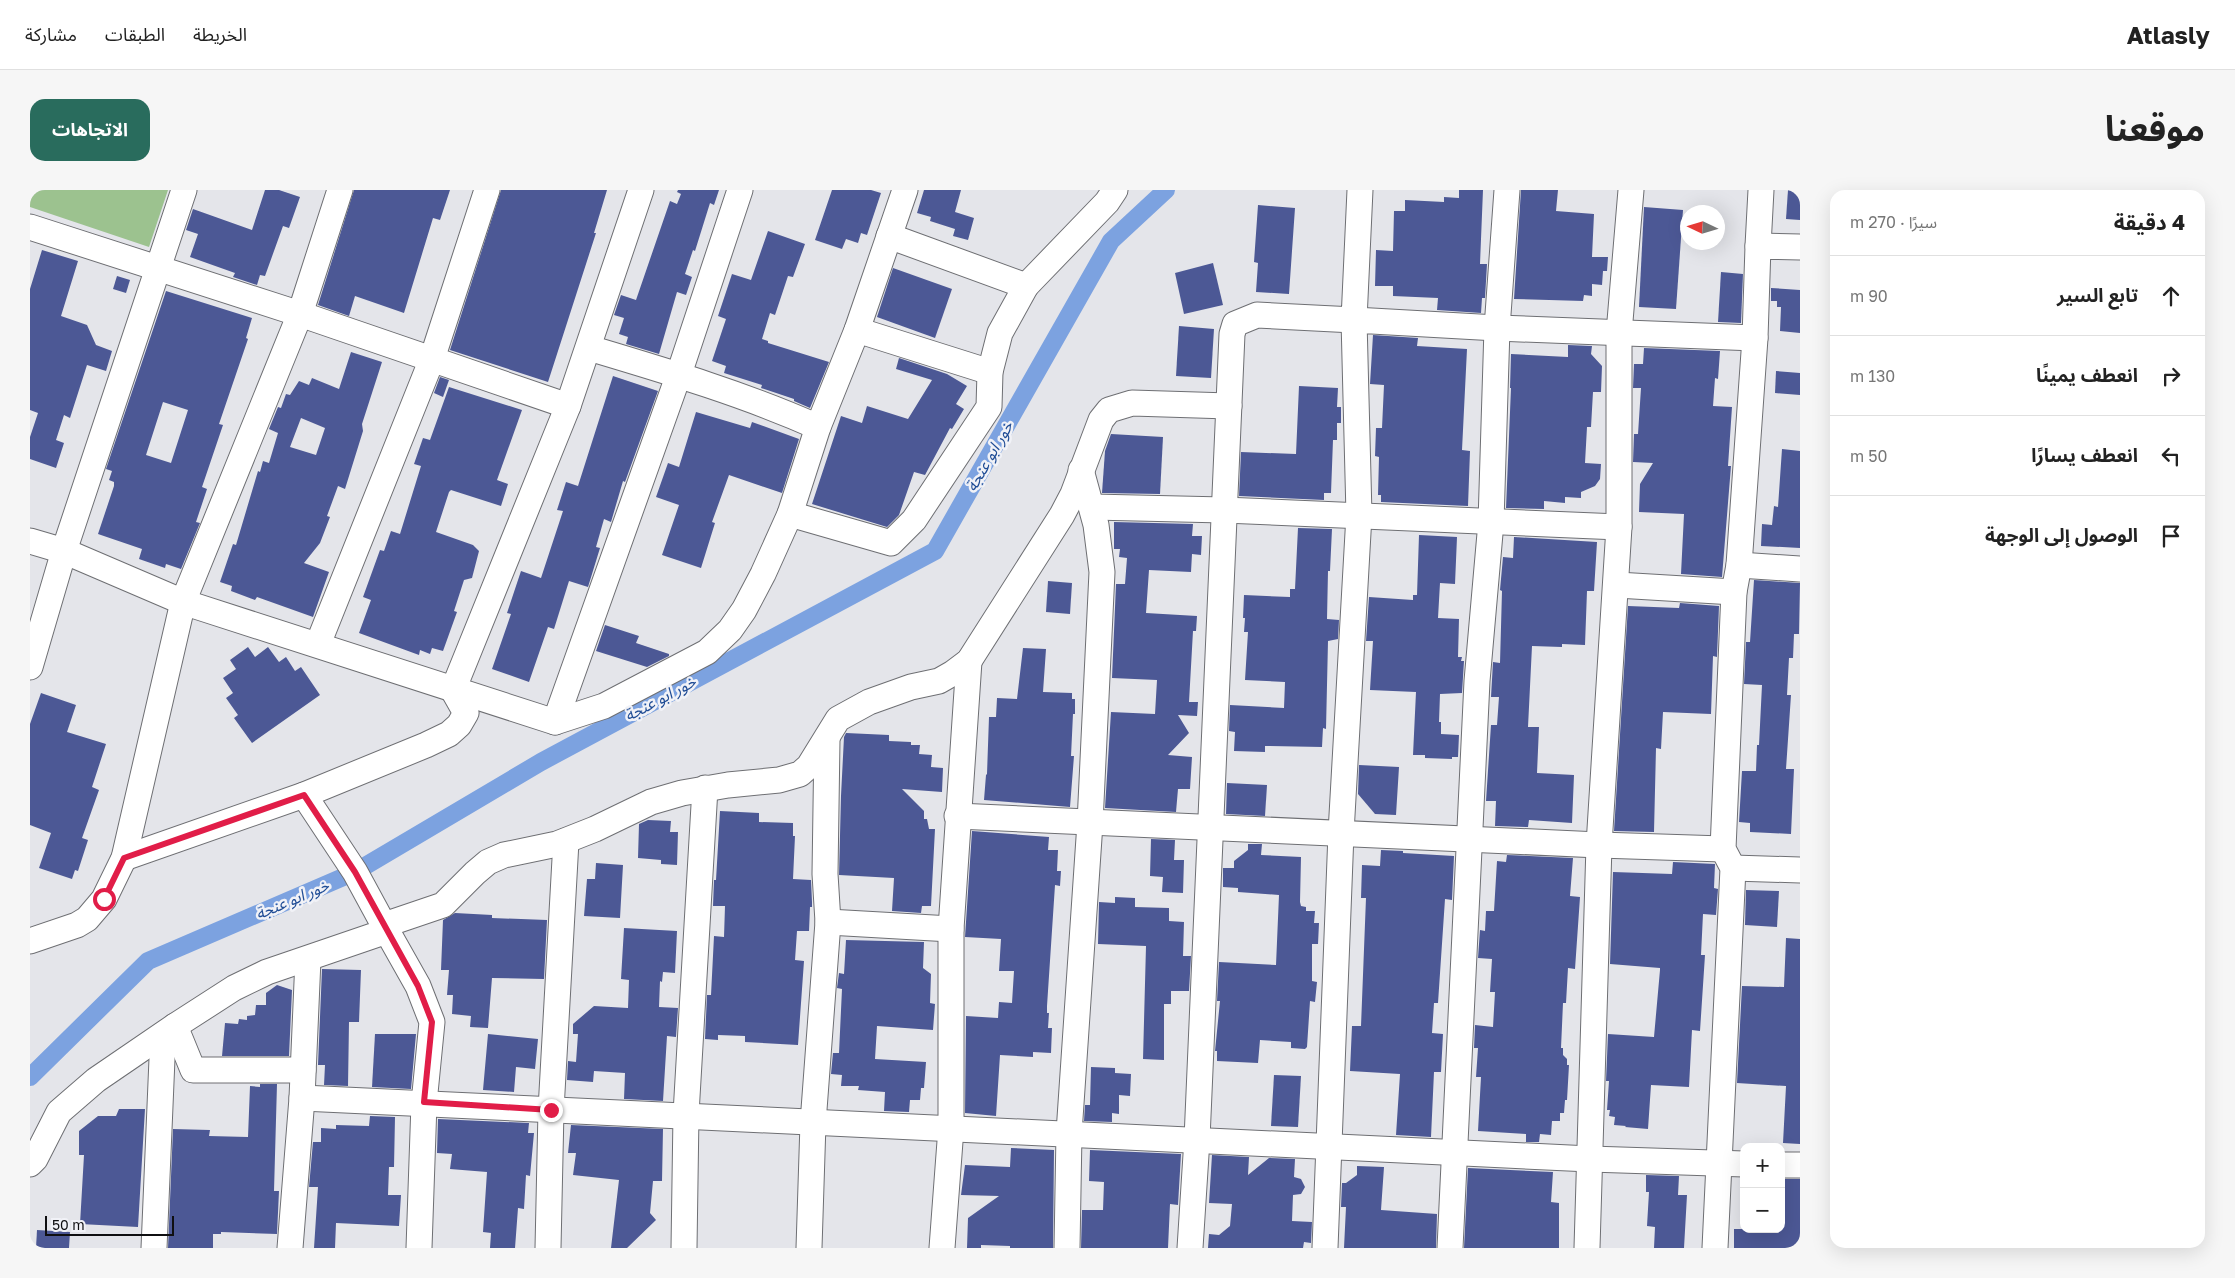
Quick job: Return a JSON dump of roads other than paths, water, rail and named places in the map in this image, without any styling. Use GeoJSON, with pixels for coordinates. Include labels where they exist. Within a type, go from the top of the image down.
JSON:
{"type":"FeatureCollection","features":[{"type":"Feature","properties":{"kind":"street"},"geometry":{"type":"LineString","coordinates":[[30,667],[64,550],[184,190]]}},
{"type":"Feature","properties":{"kind":"street"},"geometry":{"type":"LineString","coordinates":[[32,937],[77,925],[87,919],[104,899],[124,858],[183,602],[300,314],[340,190]]}},
{"type":"Feature","properties":{"kind":"street"},"geometry":{"type":"LineString","coordinates":[[318,644],[432,359],[488,190]]}},
{"type":"Feature","properties":{"kind":"street"},"geometry":{"type":"LineString","coordinates":[[453,690],[568,406],[641,190]]}},
{"type":"Feature","properties":{"kind":"street"},"geometry":{"type":"LineString","coordinates":[[555,722],[679,374],[740,190]]}},
{"type":"Feature","properties":{"kind":"street"},"geometry":{"type":"LineString","coordinates":[[30,541],[64,550],[183,602],[555,722],[604,706],[707,652],[730,630],[744,610],[763,574],[790,514],[818,427],[857,330],[905,190]]}},
{"type":"Feature","properties":{"kind":"street"},"geometry":{"type":"LineString","coordinates":[[790,514],[891,543],[914,520],[989,407],[990,372],[1000,333],[1026,286],[1107,202],[1115,190]]}},
{"type":"Feature","properties":{"kind":"street"},"geometry":{"type":"LineString","coordinates":[[1325,1248],[1341,834],[1359,515],[1354,320],[1360,190]]}},
{"type":"Feature","properties":{"kind":"street"},"geometry":{"type":"LineString","coordinates":[[1450,1248],[1477,680],[1491,522],[1497,328],[1507,190]]}},
{"type":"Feature","properties":{"kind":"street"},"geometry":{"type":"LineString","coordinates":[[1587,1248],[1599,845],[1617,585],[1619,528],[1619,333],[1631,190]]}},
{"type":"Feature","properties":{"kind":"street"},"geometry":{"type":"LineString","coordinates":[[1715,1248],[1728,858],[1734,592],[1739,565],[1755,338],[1761,190]]}},
{"type":"Feature","properties":{"kind":"street"},"geometry":{"type":"LineString","coordinates":[[30,227],[300,314],[568,406]]}},
{"type":"Feature","properties":{"kind":"street"},"geometry":{"type":"LineString","coordinates":[[890,236],[1026,286]]}},
{"type":"Feature","properties":{"kind":"street"},"geometry":{"type":"LineString","coordinates":[[1758,246],[1800,247]]}},
{"type":"Feature","properties":{"kind":"street"},"geometry":{"type":"LineString","coordinates":[[1190,1248],[1197,1139],[1228,406],[1232,334],[1235,324],[1257,315],[1497,328],[1755,338]]}},
{"type":"Feature","properties":{"kind":"street"},"geometry":{"type":"LineString","coordinates":[[857,330],[990,372]]}},
{"type":"Feature","properties":{"kind":"street"},"geometry":{"type":"LineString","coordinates":[[589,348],[679,374],[776,408],[818,427]]}},
{"type":"Feature","properties":{"kind":"street"},"geometry":{"type":"LineString","coordinates":[[30,1164],[59,1112],[96,1080],[250,980],[443,905],[488,862],[504,855],[566,841],[652,802],[705,788],[779,780],[800,774],[809,766],[827,740],[838,719],[869,702],[911,686],[939,681],[953,674],[969,661],[1062,515],[1073,494],[1101,420],[1109,410],[1132,403],[1228,406]]}},
{"type":"Feature","properties":{"kind":"street"},"geometry":{"type":"LineString","coordinates":[[1067,1248],[1069,1133],[1090,822],[1102,572],[1096,525],[1081,470]]}},
{"type":"Feature","properties":{"kind":"street"},"geometry":{"type":"LineString","coordinates":[[1092,507],[1359,515],[1619,528]]}},
{"type":"Feature","properties":{"kind":"street"},"geometry":{"type":"LineString","coordinates":[[1739,565],[1800,569]]}},
{"type":"Feature","properties":{"kind":"street"},"geometry":{"type":"LineString","coordinates":[[1617,585],[1734,592]]}},
{"type":"Feature","properties":{"kind":"street"},"geometry":{"type":"LineString","coordinates":[[942,1248],[951,1128],[951,929],[957,816],[969,661]]}},
{"type":"Feature","properties":{"kind":"street"},"geometry":{"type":"LineString","coordinates":[[124,858],[304,795],[426,746],[449,734],[459,725],[466,713],[453,690]]}},
{"type":"Feature","properties":{"kind":"street"},"geometry":{"type":"LineString","coordinates":[[809,1248],[813,1122],[828,922],[826,874],[827,740]]}},
{"type":"Feature","properties":{"kind":"street"},"geometry":{"type":"LineString","coordinates":[[684,1248],[686,1114],[705,788]]}},
{"type":"Feature","properties":{"kind":"street"},"geometry":{"type":"LineString","coordinates":[[304,795],[355,872],[418,986],[432,1022],[424,1102],[419,1248]]}},
{"type":"Feature","properties":{"kind":"street"},"geometry":{"type":"LineString","coordinates":[[957,816],[1599,845],[1728,858],[1800,870]]}},
{"type":"Feature","properties":{"kind":"street"},"geometry":{"type":"LineString","coordinates":[[548,1248],[551,1110],[566,841]]}},
{"type":"Feature","properties":{"kind":"street"},"geometry":{"type":"LineString","coordinates":[[828,922],[951,929]]}},
{"type":"Feature","properties":{"kind":"street"},"geometry":{"type":"LineString","coordinates":[[290,1248],[304,1070],[308,959]]}},
{"type":"Feature","properties":{"kind":"street"},"geometry":{"type":"LineString","coordinates":[[169,1031],[193,1070],[304,1070]]}},
{"type":"Feature","properties":{"kind":"street"},"geometry":{"type":"LineString","coordinates":[[154,1248],[169,1031]]}},
{"type":"Feature","properties":{"kind":"street"},"geometry":{"type":"LineString","coordinates":[[302,1098],[424,1102],[551,1110],[686,1114],[813,1122],[1329,1145],[1590,1159],[1740,1164]]}},
{"type":"Feature","properties":{"kind":"street"},"geometry":{"type":"LineString","coordinates":[[1785,1165],[1800,1165]]}},
{"type":"Feature","properties":{"kind":"waterway","name":"خور ابو عنجة"},"geometry":{"type":"LineString","coordinates":[[30,1077],[148,961],[355,872],[541,762],[935,551],[1111,241],[1166,190]]}}]}
